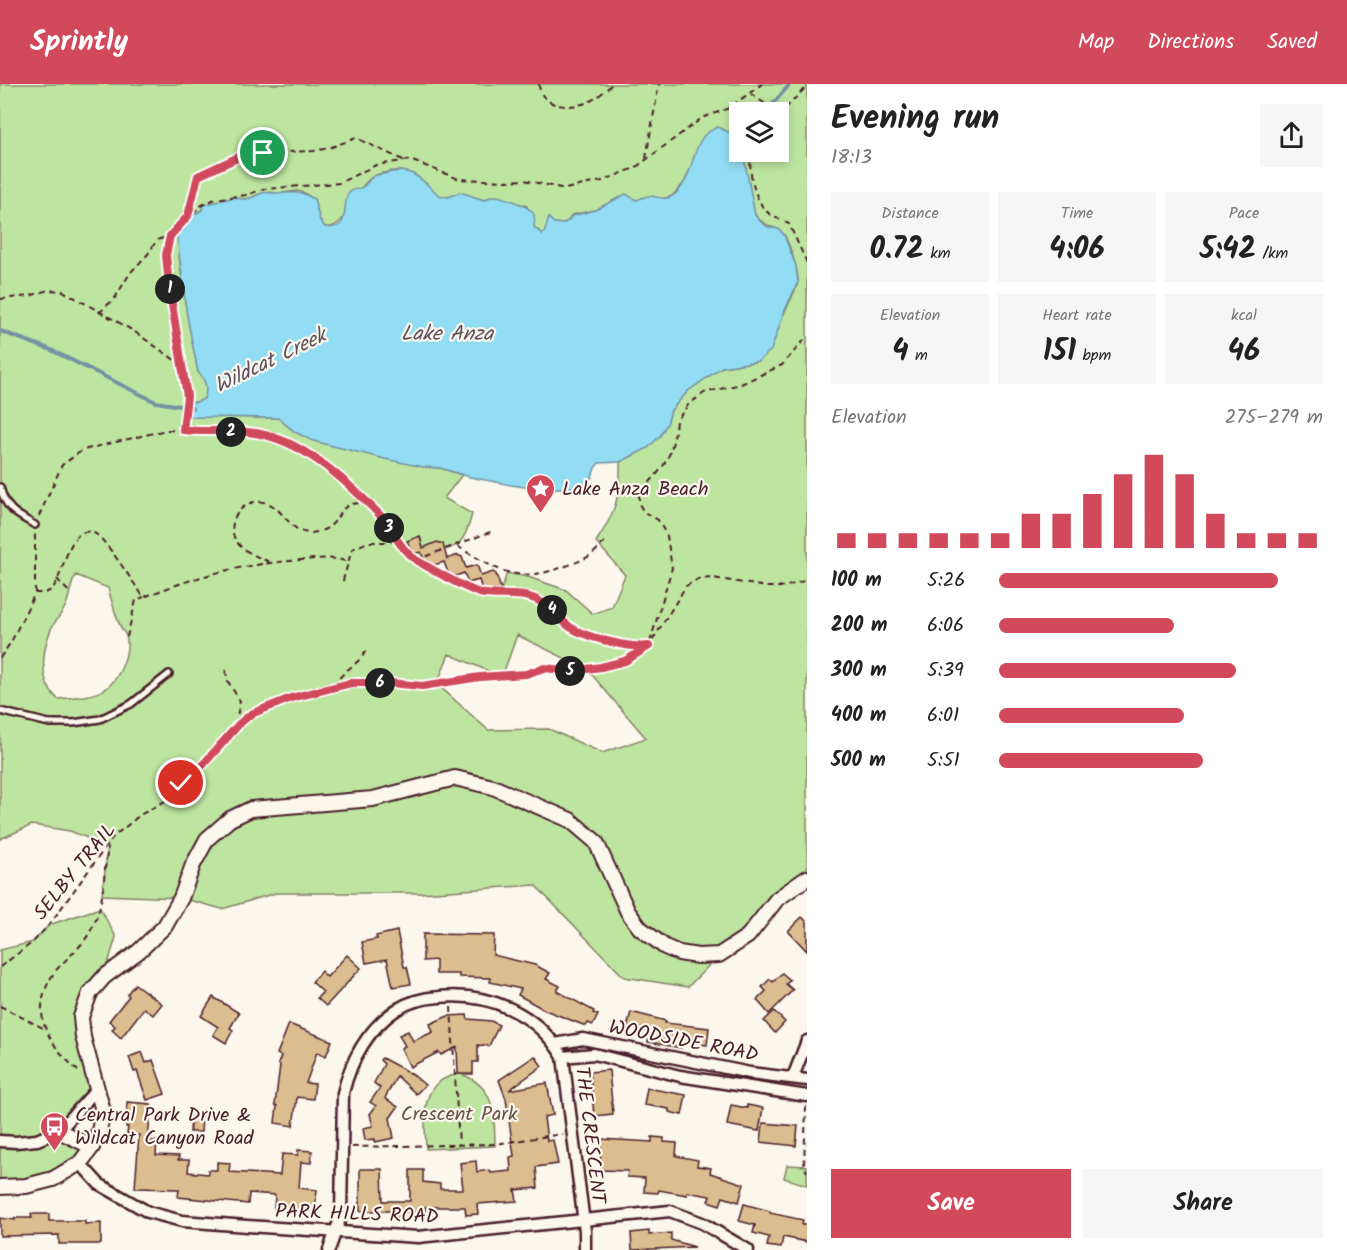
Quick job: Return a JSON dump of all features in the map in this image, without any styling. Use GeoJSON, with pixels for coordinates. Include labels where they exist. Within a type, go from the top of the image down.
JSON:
{"type":"FeatureCollection","features":[{"type":"Feature","properties":{"kind":"street"},"geometry":{"type":"LineString","coordinates":[[0,1187],[26,1186],[53,1179],[80,1163],[92,1147],[99,1131],[103,1110],[83,1037],[81,1017],[90,993],[104,977],[139,951],[165,926],[181,898],[193,865],[207,839],[230,819],[251,809],[373,799],[455,778],[493,787],[570,820],[596,842],[628,912],[640,928],[664,947],[678,953],[698,956],[719,955],[748,936],[777,899],[807,878]]}},
{"type":"Feature","properties":{"kind":"street","name":"THE CRESCENT"},"geometry":{"type":"LineString","coordinates":[[329,1250],[341,1216],[343,1093],[347,1075],[369,1034],[396,1010],[416,1000],[450,996],[476,997],[494,1001],[517,1011],[539,1027],[555,1044],[563,1057],[584,1219],[585,1250]]}},
{"type":"Feature","properties":{"kind":"street","name":"WOODSIDE ROAD"},"geometry":{"type":"LineString","coordinates":[[555,1044],[583,1039],[738,1071],[807,1080]]}},
{"type":"Feature","properties":{"kind":"street"},"geometry":{"type":"LineString","coordinates":[[793,1077],[807,1041]]}},
{"type":"Feature","properties":{"kind":"street","name":"WOODSIDE ROAD"},"geometry":{"type":"LineString","coordinates":[[563,1057],[594,1054],[680,1076],[807,1096]]}},
{"type":"Feature","properties":{"kind":"street"},"geometry":{"type":"LineString","coordinates":[[0,1141],[37,1140],[59,1131],[97,1089]]}},
{"type":"Feature","properties":{"kind":"street"},"geometry":{"type":"LineString","coordinates":[[59,1131],[92,1147]]}},
{"type":"Feature","properties":{"kind":"street","name":"PARK HILLS ROAD"},"geometry":{"type":"LineString","coordinates":[[80,1163],[99,1184],[148,1212],[182,1221],[418,1237],[670,1211],[702,1222],[748,1250]]}},
{"type":"Feature","properties":{"kind":"lane"},"geometry":{"type":"LineString","coordinates":[[0,487],[4,501],[13,512],[35,525]]}},
{"type":"Feature","properties":{"kind":"lane"},"geometry":{"type":"LineString","coordinates":[[0,711],[49,723],[73,723],[100,719],[131,704],[169,674]]}},
{"type":"Feature","properties":{"kind":"path"},"geometry":{"type":"LineString","coordinates":[[539,84],[543,98],[550,103],[569,107],[593,100],[612,84]]}},
{"type":"Feature","properties":{"kind":"path"},"geometry":{"type":"LineString","coordinates":[[645,160],[659,84]]}},
{"type":"Feature","properties":{"kind":"path"},"geometry":{"type":"LineString","coordinates":[[183,430],[187,396],[166,255],[170,236],[188,216],[202,205],[215,199],[246,195],[264,189],[339,183],[376,165],[410,160],[459,179],[506,182],[524,180],[565,189],[602,181],[634,168],[702,118],[729,108],[762,84]]}},
{"type":"Feature","properties":{"kind":"path"},"geometry":{"type":"LineString","coordinates":[[789,103],[807,86]]}},
{"type":"Feature","properties":{"kind":"path"},"geometry":{"type":"LineString","coordinates":[[751,94],[762,102]]}},
{"type":"Feature","properties":{"kind":"path"},"geometry":{"type":"LineString","coordinates":[[188,216],[198,176],[241,156],[314,151],[356,138],[405,161]]}},
{"type":"Feature","properties":{"kind":"path"},"geometry":{"type":"LineString","coordinates":[[752,162],[752,175],[758,199],[772,216],[789,224],[807,263]]}},
{"type":"Feature","properties":{"kind":"path"},"geometry":{"type":"LineString","coordinates":[[99,313],[116,298],[130,273],[148,254],[157,240],[170,236]]}},
{"type":"Feature","properties":{"kind":"path"},"geometry":{"type":"LineString","coordinates":[[0,299],[30,296],[48,290],[63,291],[132,330],[182,365]]}},
{"type":"Feature","properties":{"kind":"path"},"geometry":{"type":"LineString","coordinates":[[0,658],[11,642],[35,593],[35,525],[62,465],[84,450],[166,430],[264,434],[281,440],[300,449],[350,484],[383,517],[397,542],[416,560],[455,582],[483,594],[500,593],[536,599],[547,604],[568,626],[579,633],[633,645],[649,646],[672,568],[667,536],[658,520],[644,512],[639,504],[639,495],[662,468],[670,453],[676,420],[689,404],[704,393],[741,384],[782,365],[807,337]]}},
{"type":"Feature","properties":{"kind":"path"},"geometry":{"type":"LineString","coordinates":[[269,562],[249,552],[235,539],[232,529],[234,519],[244,506],[258,502],[268,503],[279,511],[290,525],[309,532],[321,531],[330,526],[346,505],[370,504]]}},
{"type":"Feature","properties":{"kind":"path"},"geometry":{"type":"LineString","coordinates":[[416,560],[493,531]]}},
{"type":"Feature","properties":{"kind":"path"},"geometry":{"type":"LineString","coordinates":[[35,593],[47,593],[53,588],[69,548],[76,538],[87,532],[94,532],[102,538],[144,597]]}},
{"type":"Feature","properties":{"kind":"path"},"geometry":{"type":"LineString","coordinates":[[457,546],[507,573],[528,577],[552,572],[578,562],[594,554],[604,541]]}},
{"type":"Feature","properties":{"kind":"path"},"geometry":{"type":"LineString","coordinates":[[342,584],[352,549],[368,542],[397,542]]}},
{"type":"Feature","properties":{"kind":"path"},"geometry":{"type":"LineString","coordinates":[[127,637],[136,600],[193,578],[269,562],[330,558],[348,562]]}},
{"type":"Feature","properties":{"kind":"path","name":"SELBY TRAIL"},"geometry":{"type":"LineString","coordinates":[[0,967],[33,942],[49,925],[64,901],[113,837],[140,815],[165,801],[251,714],[291,698],[351,683],[422,686],[480,677],[526,674],[552,668],[572,671],[601,667],[625,661],[649,646],[686,586],[698,579],[714,578],[766,587],[784,587],[807,580]]}},
{"type":"Feature","properties":{"kind":"path"},"geometry":{"type":"LineString","coordinates":[[57,579],[69,592]]}},
{"type":"Feature","properties":{"kind":"path"},"geometry":{"type":"LineString","coordinates":[[334,687],[338,677],[362,657],[366,648]]}},
{"type":"Feature","properties":{"kind":"path"},"geometry":{"type":"LineString","coordinates":[[226,670],[227,680],[240,701],[237,717],[239,724]]}},
{"type":"Feature","properties":{"kind":"path"},"geometry":{"type":"LineString","coordinates":[[80,1073],[63,1057],[45,1029],[41,1003],[47,984],[57,968],[79,949],[97,919],[108,846]]}},
{"type":"Feature","properties":{"kind":"path"},"geometry":{"type":"LineString","coordinates":[[450,996],[459,1145]]}},
{"type":"Feature","properties":{"kind":"path"},"geometry":{"type":"LineString","coordinates":[[0,1006],[45,1029]]}},
{"type":"Feature","properties":{"kind":"path"},"geometry":{"type":"LineString","coordinates":[[805,1115],[804,1166],[807,1172]]}},
{"type":"Feature","properties":{"kind":"path"},"geometry":{"type":"LineString","coordinates":[[341,1147],[495,1144],[574,1133]]}},
{"type":"Feature","properties":{"kind":"green space"},"geometry":{"type":"Polygon","coordinates":[[[0,84],[807,84],[807,878],[719,955],[688,987],[624,977],[535,885],[421,893],[276,893],[222,909],[181,898],[102,895],[108,846],[70,831],[32,825],[0,839],[0,84]],[[729,102],[729,132],[718,127],[692,165],[684,183],[672,196],[662,199],[635,200],[626,194],[595,210],[572,215],[562,224],[554,223],[542,234],[534,227],[527,206],[493,196],[484,200],[460,192],[449,197],[439,196],[414,175],[401,171],[377,174],[367,181],[346,215],[333,226],[325,227],[320,221],[314,199],[297,191],[275,194],[271,192],[253,198],[235,197],[203,205],[202,210],[192,214],[178,231],[180,266],[188,319],[198,372],[206,388],[204,399],[189,402],[187,417],[278,418],[295,432],[423,467],[440,468],[462,475],[444,498],[472,514],[468,528],[453,547],[417,560],[455,582],[483,594],[500,593],[507,573],[528,577],[566,590],[593,614],[612,607],[625,575],[596,542],[616,504],[620,462],[648,448],[667,424],[671,410],[688,391],[722,367],[759,361],[796,287],[797,270],[785,236],[755,215],[744,162],[789,162],[789,102],[729,102]],[[76,575],[66,605],[51,629],[45,647],[44,666],[47,684],[58,699],[89,695],[105,689],[118,675],[127,650],[126,636],[117,618],[108,588],[76,575]],[[517,635],[502,677],[449,654],[437,684],[488,730],[549,729],[602,753],[646,738],[587,669],[517,635]]]}},
{"type":"Feature","properties":{"kind":"green space"},"geometry":{"type":"Polygon","coordinates":[[[100,908],[116,937],[104,977],[81,1017],[97,1089],[59,1130],[92,1147],[67,1172],[0,1187],[0,950],[33,942],[49,925],[100,908]]]}},
{"type":"Feature","properties":{"kind":"green space","name":"Crescent Park"},"geometry":{"type":"Polygon","coordinates":[[[461,1074],[481,1086],[491,1102],[495,1146],[426,1149],[425,1113],[431,1091],[437,1083],[447,1077],[461,1074]]]}},
{"type":"Feature","properties":{"kind":"green space"},"geometry":{"type":"Polygon","coordinates":[[[787,1165],[807,1166],[807,1185],[784,1178],[787,1165]]]}},
{"type":"Feature","properties":{"kind":"water","name":"Lake Anza"},"geometry":{"type":"Polygon","coordinates":[[[718,127],[729,132],[729,162],[745,162],[755,215],[768,227],[779,229],[784,235],[796,266],[798,282],[771,350],[759,361],[722,367],[688,391],[671,410],[660,436],[648,448],[620,462],[599,463],[592,477],[582,487],[538,489],[385,459],[313,441],[295,432],[278,418],[187,417],[189,402],[204,399],[206,388],[198,372],[187,316],[177,237],[183,224],[202,210],[203,205],[235,197],[249,198],[262,193],[300,193],[314,199],[320,221],[325,227],[333,227],[342,222],[349,192],[364,186],[375,176],[401,171],[414,175],[440,196],[449,197],[460,192],[484,200],[497,196],[515,202],[533,213],[534,227],[542,234],[549,218],[554,223],[562,224],[572,216],[595,210],[626,194],[636,200],[647,196],[663,198],[672,196],[684,182],[697,147],[707,133],[718,127]]]}},
{"type":"Feature","properties":{"kind":"building"},"geometry":{"type":"Polygon","coordinates":[[[420,536],[423,548],[437,542],[443,544],[447,559],[458,555],[462,557],[466,568],[477,565],[481,576],[493,572],[496,574],[501,589],[483,593],[479,580],[468,583],[464,573],[450,578],[444,562],[431,566],[425,563],[421,552],[413,554],[407,541],[420,536]]]}},
{"type":"Feature","properties":{"kind":"building"},"geometry":{"type":"Polygon","coordinates":[[[802,917],[807,922],[807,951],[788,931],[802,917]]]}},
{"type":"Feature","properties":{"kind":"building"},"geometry":{"type":"Polygon","coordinates":[[[397,931],[404,967],[407,967],[411,984],[393,987],[387,959],[366,963],[362,942],[397,931]]]}},
{"type":"Feature","properties":{"kind":"building"},"geometry":{"type":"Polygon","coordinates":[[[423,934],[494,935],[493,955],[535,965],[550,973],[546,979],[560,986],[557,991],[598,1015],[593,1025],[588,1023],[586,1026],[545,1010],[518,995],[521,989],[490,982],[491,978],[436,974],[436,960],[423,961],[423,934]]]}},
{"type":"Feature","properties":{"kind":"building"},"geometry":{"type":"Polygon","coordinates":[[[347,955],[361,968],[326,1006],[317,998],[323,992],[312,982],[321,971],[327,977],[347,955]]]}},
{"type":"Feature","properties":{"kind":"building"},"geometry":{"type":"Polygon","coordinates":[[[782,973],[790,980],[786,984],[793,990],[769,1014],[757,1000],[766,991],[762,987],[770,979],[773,982],[782,973]]]}},
{"type":"Feature","properties":{"kind":"building"},"geometry":{"type":"Polygon","coordinates":[[[135,984],[162,1004],[153,1015],[144,1008],[121,1038],[112,1030],[115,1026],[109,1021],[129,996],[127,994],[135,984]]]}},
{"type":"Feature","properties":{"kind":"building"},"geometry":{"type":"Polygon","coordinates":[[[213,997],[239,1013],[230,1028],[233,1030],[226,1043],[213,1035],[218,1027],[201,1016],[213,997]]]}},
{"type":"Feature","properties":{"kind":"building"},"geometry":{"type":"Polygon","coordinates":[[[774,1011],[785,1022],[775,1033],[764,1021],[774,1011]]]}},
{"type":"Feature","properties":{"kind":"building"},"geometry":{"type":"Polygon","coordinates":[[[631,1012],[666,1021],[665,1023],[709,1028],[707,1045],[682,1043],[681,1048],[648,1042],[651,1032],[627,1027],[631,1012]]]}},
{"type":"Feature","properties":{"kind":"building"},"geometry":{"type":"Polygon","coordinates":[[[467,1015],[468,1019],[491,1021],[499,1025],[489,1046],[478,1045],[478,1062],[473,1062],[473,1074],[458,1074],[457,1047],[441,1055],[439,1052],[410,1067],[401,1048],[405,1046],[399,1035],[408,1031],[413,1041],[433,1032],[430,1024],[448,1016],[467,1015]]]}},
{"type":"Feature","properties":{"kind":"building"},"geometry":{"type":"Polygon","coordinates":[[[289,1024],[332,1041],[326,1056],[317,1052],[306,1083],[315,1084],[313,1099],[297,1097],[293,1126],[275,1123],[280,1065],[278,1064],[281,1056],[277,1054],[289,1024]]]}},
{"type":"Feature","properties":{"kind":"building"},"geometry":{"type":"Polygon","coordinates":[[[142,1052],[146,1063],[153,1060],[165,1094],[147,1100],[137,1071],[134,1072],[129,1057],[142,1052]]]}},
{"type":"Feature","properties":{"kind":"building"},"geometry":{"type":"Polygon","coordinates":[[[535,1056],[542,1066],[509,1090],[547,1083],[553,1115],[544,1117],[547,1141],[553,1140],[558,1164],[536,1167],[538,1188],[515,1190],[517,1201],[477,1204],[478,1214],[466,1215],[465,1207],[425,1207],[425,1212],[404,1212],[404,1216],[390,1216],[391,1211],[360,1211],[360,1169],[382,1169],[383,1201],[410,1201],[410,1170],[423,1170],[423,1182],[440,1184],[440,1189],[463,1189],[460,1163],[476,1161],[477,1172],[511,1171],[510,1157],[514,1156],[506,1099],[499,1080],[535,1056]]]}},
{"type":"Feature","properties":{"kind":"building"},"geometry":{"type":"Polygon","coordinates":[[[382,1058],[412,1074],[425,1085],[416,1094],[397,1076],[385,1098],[398,1107],[390,1118],[394,1138],[375,1142],[375,1139],[365,1140],[363,1128],[373,1126],[370,1114],[376,1106],[370,1102],[380,1088],[374,1083],[384,1064],[380,1060],[382,1058]]]}},
{"type":"Feature","properties":{"kind":"building"},"geometry":{"type":"Polygon","coordinates":[[[609,1070],[613,1114],[594,1116],[590,1072],[609,1070]]]}},
{"type":"Feature","properties":{"kind":"building"},"geometry":{"type":"Polygon","coordinates":[[[647,1088],[686,1095],[682,1115],[669,1112],[669,1109],[644,1105],[647,1088]]]}},
{"type":"Feature","properties":{"kind":"building"},"geometry":{"type":"Polygon","coordinates":[[[127,1102],[151,1104],[148,1141],[157,1141],[156,1155],[179,1156],[178,1160],[189,1160],[188,1172],[208,1174],[208,1170],[217,1170],[217,1162],[230,1163],[229,1172],[280,1175],[282,1154],[298,1155],[298,1150],[312,1151],[311,1163],[301,1162],[299,1188],[317,1190],[315,1211],[274,1208],[275,1195],[249,1193],[248,1204],[178,1197],[179,1189],[135,1188],[139,1135],[127,1134],[127,1102]]]}},
{"type":"Feature","properties":{"kind":"building"},"geometry":{"type":"Polygon","coordinates":[[[731,1105],[763,1108],[759,1131],[727,1125],[731,1105]]]}},
{"type":"Feature","properties":{"kind":"building"},"geometry":{"type":"Polygon","coordinates":[[[191,1116],[202,1116],[201,1132],[190,1132],[191,1116]]]}},
{"type":"Feature","properties":{"kind":"building"},"geometry":{"type":"Polygon","coordinates":[[[763,1123],[798,1126],[796,1146],[761,1142],[763,1123]]]}},
{"type":"Feature","properties":{"kind":"building"},"geometry":{"type":"Polygon","coordinates":[[[652,1137],[664,1138],[664,1142],[677,1143],[676,1156],[698,1160],[697,1166],[711,1168],[710,1173],[744,1184],[739,1202],[723,1197],[720,1205],[708,1201],[710,1196],[687,1192],[687,1195],[659,1190],[658,1193],[644,1192],[645,1178],[627,1177],[628,1171],[600,1170],[601,1139],[652,1142],[652,1137]]]}},
{"type":"Feature","properties":{"kind":"building"},"geometry":{"type":"Polygon","coordinates":[[[744,1204],[770,1211],[770,1213],[803,1220],[802,1225],[807,1225],[807,1242],[783,1237],[781,1248],[767,1246],[769,1237],[753,1233],[755,1225],[739,1221],[744,1204]]]}},
{"type":"Feature","properties":{"kind":"building"},"geometry":{"type":"Polygon","coordinates":[[[31,1214],[49,1214],[49,1221],[101,1223],[101,1244],[59,1244],[59,1235],[0,1236],[0,1218],[15,1220],[15,1218],[32,1218],[31,1214]]]}},
{"type":"Feature","properties":{"kind":"building"},"geometry":{"type":"Polygon","coordinates":[[[649,1231],[649,1235],[671,1233],[671,1240],[695,1247],[632,1250],[631,1233],[649,1231]]]}},
{"type":"Feature","properties":{"kind":"waterway","name":"Wildcat Creek"},"geometry":{"type":"LineString","coordinates":[[775,102],[790,84]]}},
{"type":"Feature","properties":{"kind":"waterway","name":"Wildcat Creek"},"geometry":{"type":"LineString","coordinates":[[0,331],[49,349],[156,402],[192,408]]}},
{"type":"Feature","properties":{"kind":"place","name":"Lake Anza Beach"},"geometry":{"type":"Point","coordinates":[541,514]}},
{"type":"Feature","properties":{"kind":"place","name":"Central Park Drive & Wildcat Canyon Road"},"geometry":{"type":"Point","coordinates":[54,1152]}},
{"type":"Feature","properties":{"kind":"route"},"geometry":{"type":"LineString","coordinates":[[181,783],[201,767],[239,724],[251,714],[291,698],[351,683],[422,686],[480,677],[526,674],[544,668],[572,671],[601,667],[625,661],[649,646],[643,647],[579,633],[568,626],[547,604],[536,599],[500,593],[483,594],[455,582],[406,552],[397,542],[383,517],[350,484],[300,449],[281,440],[264,434],[207,433],[183,430],[187,396],[169,286],[166,255],[170,236],[188,216],[198,176],[241,156],[263,153]]}}]}
